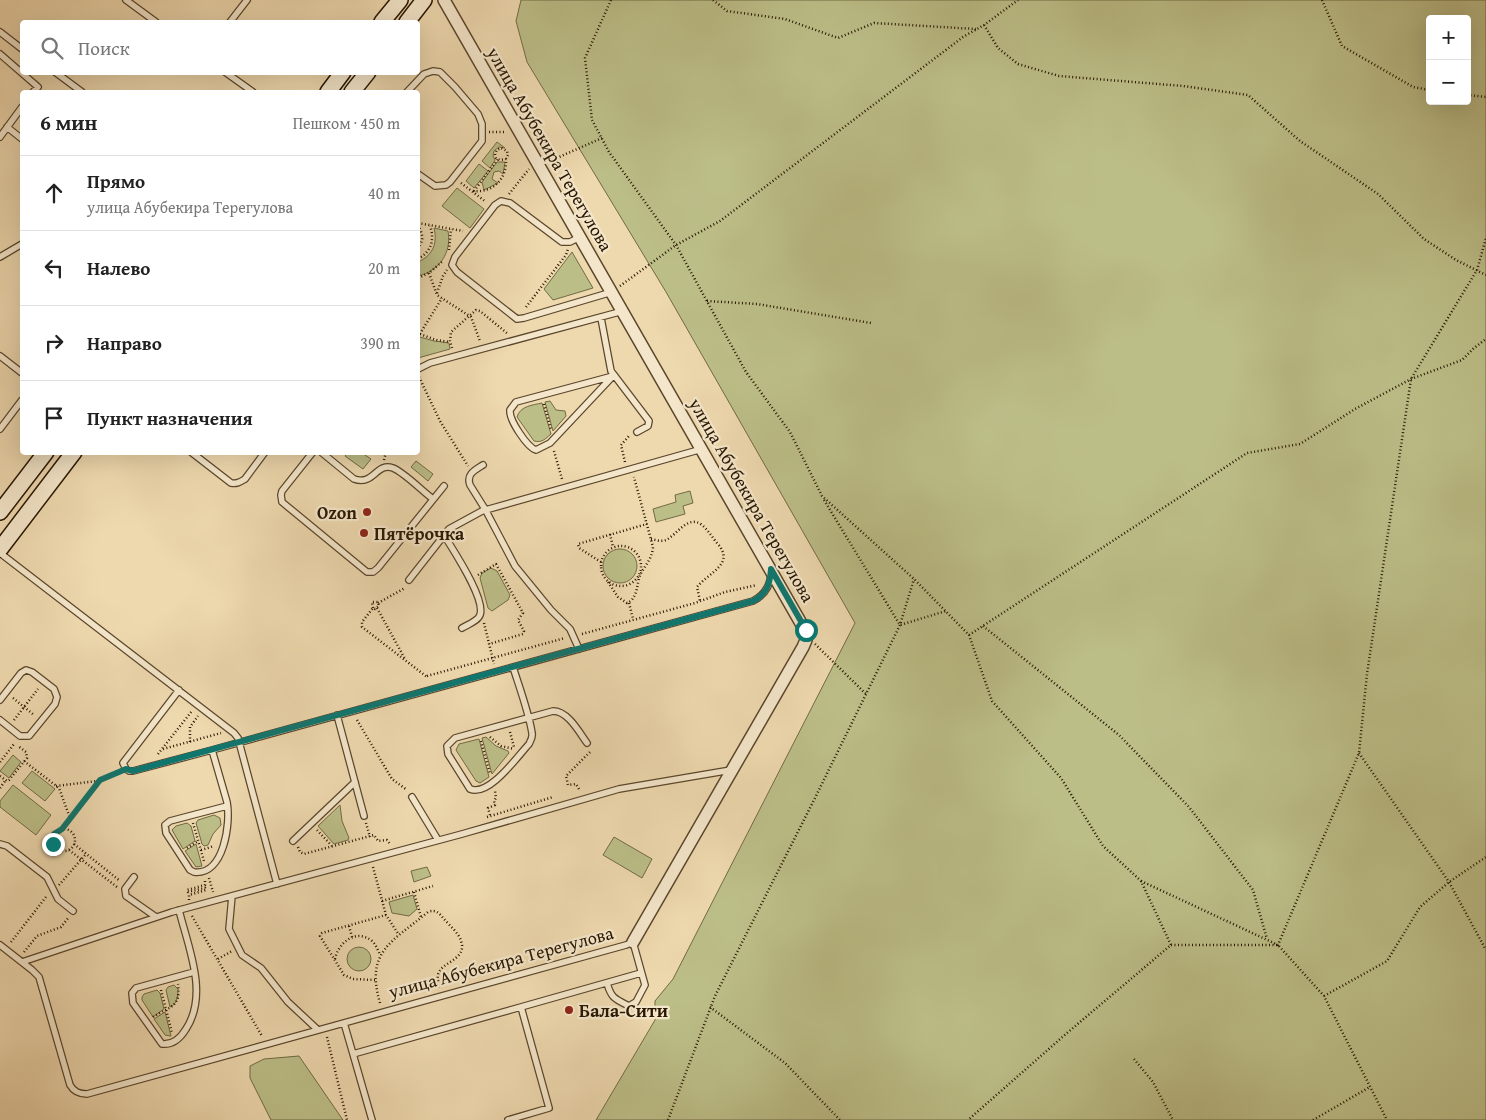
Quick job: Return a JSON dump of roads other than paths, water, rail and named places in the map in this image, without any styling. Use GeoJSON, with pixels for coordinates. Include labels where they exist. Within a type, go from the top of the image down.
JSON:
{"type":"FeatureCollection","features":[{"type":"Feature","properties":{"kind":"street"},"geometry":{"type":"LineString","coordinates":[[384,20],[400,0]]}},
{"type":"Feature","properties":{"kind":"street"},"geometry":{"type":"LineString","coordinates":[[409,20],[424,0]]}},
{"type":"Feature","properties":{"kind":"street","name":"улица Абубекира Терегулова"},"geometry":{"type":"LineString","coordinates":[[444,0],[771,569],[804,627],[807,636],[803,647],[633,942]]}},
{"type":"Feature","properties":{"kind":"street"},"geometry":{"type":"LineString","coordinates":[[330,90],[341,75]]}},
{"type":"Feature","properties":{"kind":"street"},"geometry":{"type":"LineString","coordinates":[[344,75],[355,89],[366,75]]}},
{"type":"Feature","properties":{"kind":"street"},"geometry":{"type":"LineString","coordinates":[[0,512],[44,455]]}},
{"type":"Feature","properties":{"kind":"street"},"geometry":{"type":"LineString","coordinates":[[0,549],[72,455]]}},
{"type":"Feature","properties":{"kind":"lane"},"geometry":{"type":"LineString","coordinates":[[126,0],[153,20]]}},
{"type":"Feature","properties":{"kind":"lane"},"geometry":{"type":"LineString","coordinates":[[232,20],[247,0]]}},
{"type":"Feature","properties":{"kind":"lane"},"geometry":{"type":"LineString","coordinates":[[0,32],[20,47]]}},
{"type":"Feature","properties":{"kind":"lane"},"geometry":{"type":"LineString","coordinates":[[0,54],[20,71]]}},
{"type":"Feature","properties":{"kind":"lane"},"geometry":{"type":"LineString","coordinates":[[410,90],[424,74],[433,71],[440,72],[476,110],[483,132],[482,141],[446,185],[435,186],[420,175]]}},
{"type":"Feature","properties":{"kind":"lane"},"geometry":{"type":"LineString","coordinates":[[25,75],[38,86],[35,90]]}},
{"type":"Feature","properties":{"kind":"lane"},"geometry":{"type":"LineString","coordinates":[[59,75],[79,90]]}},
{"type":"Feature","properties":{"kind":"lane"},"geometry":{"type":"LineString","coordinates":[[229,75],[250,90]]}},
{"type":"Feature","properties":{"kind":"lane"},"geometry":{"type":"LineString","coordinates":[[0,137],[20,110]]}},
{"type":"Feature","properties":{"kind":"lane"},"geometry":{"type":"LineString","coordinates":[[7,127],[20,137]]}},
{"type":"Feature","properties":{"kind":"lane"},"geometry":{"type":"LineString","coordinates":[[580,237],[567,243],[560,241],[510,203],[498,202],[454,257],[452,265],[457,272],[517,318],[524,318],[612,292]]}},
{"type":"Feature","properties":{"kind":"lane"},"geometry":{"type":"LineString","coordinates":[[0,257],[20,245]]}},
{"type":"Feature","properties":{"kind":"lane"},"geometry":{"type":"LineString","coordinates":[[420,368],[454,356],[623,312]]}},
{"type":"Feature","properties":{"kind":"lane"},"geometry":{"type":"LineString","coordinates":[[601,318],[610,369],[649,420],[648,426],[637,432]]}},
{"type":"Feature","properties":{"kind":"lane"},"geometry":{"type":"LineString","coordinates":[[0,356],[20,371]]}},
{"type":"Feature","properties":{"kind":"lane"},"geometry":{"type":"LineString","coordinates":[[614,376],[552,441],[541,449],[536,450],[532,448],[510,416],[511,408],[516,402],[614,376]]}},
{"type":"Feature","properties":{"kind":"lane"},"geometry":{"type":"LineString","coordinates":[[0,430],[20,403]]}},
{"type":"Feature","properties":{"kind":"lane"},"geometry":{"type":"LineString","coordinates":[[409,580],[444,534],[486,509],[702,449]]}},
{"type":"Feature","properties":{"kind":"lane"},"geometry":{"type":"LineString","coordinates":[[195,455],[234,484],[245,479],[263,455]]}},
{"type":"Feature","properties":{"kind":"lane"},"geometry":{"type":"LineString","coordinates":[[311,455],[282,491],[282,502],[367,572],[373,572],[378,568],[444,486]]}},
{"type":"Feature","properties":{"kind":"lane"},"geometry":{"type":"LineString","coordinates":[[326,455],[354,479],[360,481],[369,479],[381,469],[392,468],[433,499]]}},
{"type":"Feature","properties":{"kind":"lane"},"geometry":{"type":"LineString","coordinates":[[483,465],[472,472],[468,481],[486,509],[515,566],[551,610],[570,628],[579,649]]}},
{"type":"Feature","properties":{"kind":"lane"},"geometry":{"type":"LineString","coordinates":[[444,534],[475,589],[481,612],[478,618],[462,628]]}},
{"type":"Feature","properties":{"kind":"lane"},"geometry":{"type":"LineString","coordinates":[[0,553],[231,730],[239,743],[278,884]]}},
{"type":"Feature","properties":{"kind":"lane"},"geometry":{"type":"LineString","coordinates":[[179,690],[123,763],[126,769],[133,771],[148,768],[753,601],[764,592],[770,582],[771,569]]}},
{"type":"Feature","properties":{"kind":"lane"},"geometry":{"type":"LineString","coordinates":[[513,667],[528,718],[532,738],[529,744],[492,784],[477,790],[470,789],[448,754],[447,748],[451,741],[481,731],[508,724],[528,718],[553,711],[560,712],[566,716],[587,743]]}},
{"type":"Feature","properties":{"kind":"lane"},"geometry":{"type":"LineString","coordinates":[[0,700],[21,672],[26,670],[32,672],[54,689],[57,697],[55,704],[32,734],[26,737],[19,735],[0,720]]}},
{"type":"Feature","properties":{"kind":"lane"},"geometry":{"type":"LineString","coordinates":[[0,687],[6,692]]}},
{"type":"Feature","properties":{"kind":"lane"},"geometry":{"type":"LineString","coordinates":[[337,715],[364,816]]}},
{"type":"Feature","properties":{"kind":"lane"},"geometry":{"type":"LineString","coordinates":[[212,750],[228,806],[228,823],[221,851],[216,862],[207,871],[196,873],[192,871],[166,833],[165,825],[170,821],[228,806]]}},
{"type":"Feature","properties":{"kind":"lane"},"geometry":{"type":"LineString","coordinates":[[0,945],[20,960],[189,907],[438,840],[624,787],[733,770]]}},
{"type":"Feature","properties":{"kind":"lane"},"geometry":{"type":"LineString","coordinates":[[294,839],[355,782]]}},
{"type":"Feature","properties":{"kind":"lane"},"geometry":{"type":"LineString","coordinates":[[412,797],[438,840]]}},
{"type":"Feature","properties":{"kind":"lane"},"geometry":{"type":"LineString","coordinates":[[0,844],[7,846],[47,877],[58,899],[73,911]]}},
{"type":"Feature","properties":{"kind":"lane"},"geometry":{"type":"LineString","coordinates":[[134,877],[127,886],[125,893],[127,898],[156,917]]}},
{"type":"Feature","properties":{"kind":"lane"},"geometry":{"type":"LineString","coordinates":[[232,896],[229,929],[243,956],[261,968],[288,1002],[318,1030]]}},
{"type":"Feature","properties":{"kind":"lane"},"geometry":{"type":"LineString","coordinates":[[179,910],[198,984],[196,1006],[189,1026],[183,1035],[175,1042],[165,1045],[160,1043],[133,1003],[132,993],[136,988],[194,972]]}},
{"type":"Feature","properties":{"kind":"lane"},"geometry":{"type":"LineString","coordinates":[[607,983],[612,996],[627,1005],[632,1005],[636,1002],[644,987],[633,942]]}},
{"type":"Feature","properties":{"kind":"lane","name":"улица Абубекира Терегулова"},"geometry":{"type":"LineString","coordinates":[[20,960],[36,973],[41,982],[70,1085],[74,1091],[87,1094],[633,942]]}},
{"type":"Feature","properties":{"kind":"lane"},"geometry":{"type":"LineString","coordinates":[[353,1054],[641,973]]}},
{"type":"Feature","properties":{"kind":"lane"},"geometry":{"type":"LineString","coordinates":[[508,1120],[549,1108],[521,1007]]}},
{"type":"Feature","properties":{"kind":"lane"},"geometry":{"type":"LineString","coordinates":[[344,1023],[372,1120]]}},
{"type":"Feature","properties":{"kind":"place","name":"Ozon"},"geometry":{"type":"Point","coordinates":[367,512]}},
{"type":"Feature","properties":{"kind":"place","name":"Пятёрочка"},"geometry":{"type":"Point","coordinates":[364,533]}},
{"type":"Feature","properties":{"kind":"place","name":"Бала-Сити"},"geometry":{"type":"Point","coordinates":[569,1010]}}]}
